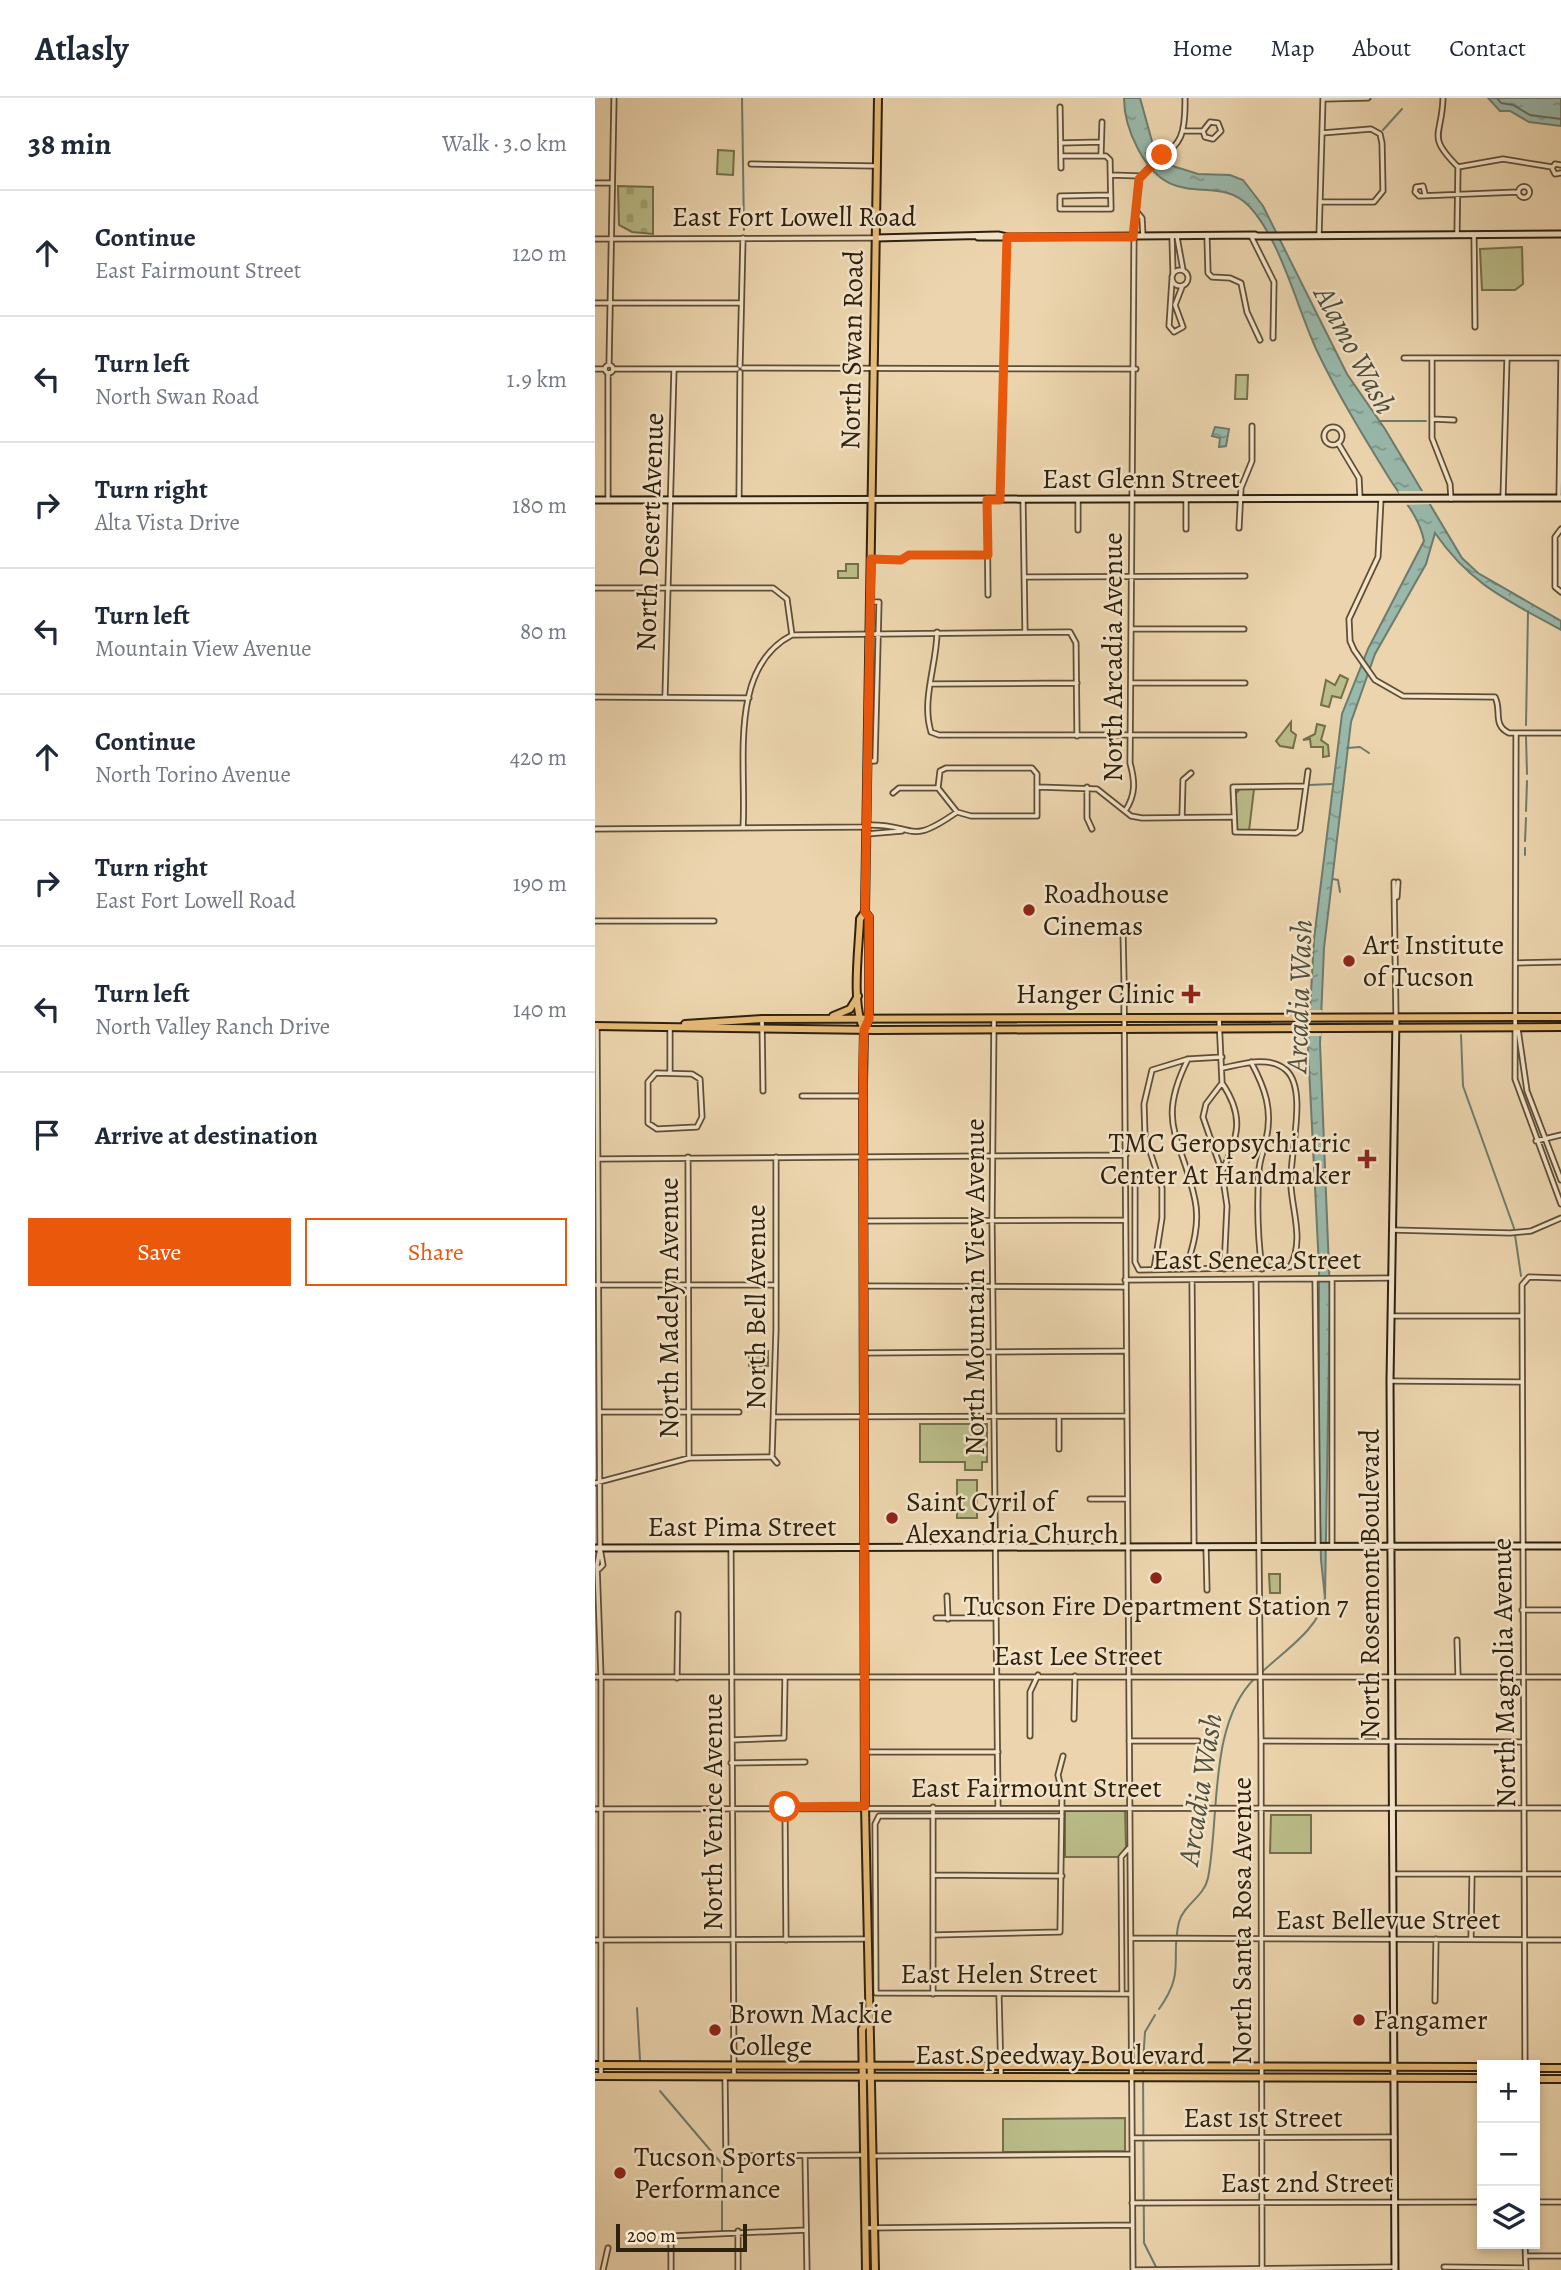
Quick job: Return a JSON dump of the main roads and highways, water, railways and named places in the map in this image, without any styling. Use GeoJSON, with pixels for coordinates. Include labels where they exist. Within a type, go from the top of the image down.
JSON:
{"type":"FeatureCollection","features":[{"type":"Feature","properties":{"kind":"main road","name":"North Swan Road"},"geometry":{"type":"LineString","coordinates":[[864,1030],[859,1019],[860,919],[865,912],[878,98]]}},
{"type":"Feature","properties":{"kind":"main road","name":"North Swan Road"},"geometry":{"type":"LineString","coordinates":[[865,912],[869,917],[869,1019],[864,1030],[863,1096],[868,1993],[867,2022],[862,2029],[862,2074],[866,2270]]}},
{"type":"Feature","properties":{"kind":"main road"},"geometry":{"type":"LineString","coordinates":[[823,1019],[846,1012],[859,994]]}},
{"type":"Feature","properties":{"kind":"main road"},"geometry":{"type":"LineString","coordinates":[[670,1027],[716,1020],[762,1018],[1561,1017]]}},
{"type":"Feature","properties":{"kind":"main road"},"geometry":{"type":"LineString","coordinates":[[596,1026],[864,1030],[1561,1027]]}},
{"type":"Feature","properties":{"kind":"main road","name":"North Swan Road"},"geometry":{"type":"LineString","coordinates":[[867,2022],[871,2027],[875,2270]]}},
{"type":"Feature","properties":{"kind":"main road","name":"East Speedway Boulevard"},"geometry":{"type":"LineString","coordinates":[[598,2065],[1477,2067]]}},
{"type":"Feature","properties":{"kind":"main road"},"geometry":{"type":"LineString","coordinates":[[1540,2068],[1561,2068]]}},
{"type":"Feature","properties":{"kind":"main road","name":"East Speedway Boulevard"},"geometry":{"type":"LineString","coordinates":[[598,2076],[871,2074],[1001,2077],[1477,2078]]}},
{"type":"Feature","properties":{"kind":"main road"},"geometry":{"type":"LineString","coordinates":[[1540,2079],[1561,2078]]}},
{"type":"Feature","properties":{"kind":"water"},"geometry":{"type":"Polygon","coordinates":[[[1124,98],[1140,98],[1155,152],[1163,163],[1198,174],[1230,175],[1243,180],[1263,206],[1347,374],[1385,429],[1462,558],[1478,573],[1561,621],[1561,630],[1491,590],[1462,566],[1435,533],[1426,564],[1375,654],[1351,722],[1324,948],[1320,1043],[1330,1294],[1325,1598],[1319,1485],[1319,1267],[1308,1047],[1314,939],[1342,714],[1368,649],[1424,541],[1415,516],[1371,449],[1325,367],[1279,255],[1260,220],[1249,206],[1236,196],[1180,187],[1165,181],[1151,169],[1132,137],[1124,98]]]}},
{"type":"Feature","properties":{"kind":"water"},"geometry":{"type":"Polygon","coordinates":[[[1488,98],[1561,98],[1561,126],[1529,122],[1510,111],[1500,111],[1488,98]]]}},
{"type":"Feature","properties":{"kind":"water"},"geometry":{"type":"Polygon","coordinates":[[[1215,427],[1229,429],[1226,446],[1219,447],[1220,438],[1212,436],[1215,427]]]}},
{"type":"Feature","properties":{"kind":"waterway"},"geometry":{"type":"LineString","coordinates":[[742,98],[744,230]]}},
{"type":"Feature","properties":{"kind":"waterway"},"geometry":{"type":"LineString","coordinates":[[1383,130],[1402,109]]}},
{"type":"Feature","properties":{"kind":"waterway","name":"Alamo Wash"},"geometry":{"type":"LineString","coordinates":[[1379,421],[1426,421]]}},
{"type":"Feature","properties":{"kind":"waterway"},"geometry":{"type":"LineString","coordinates":[[1526,725],[1528,611]]}},
{"type":"Feature","properties":{"kind":"waterway"},"geometry":{"type":"LineString","coordinates":[[1526,737],[1527,774]]}},
{"type":"Feature","properties":{"kind":"waterway"},"geometry":{"type":"LineString","coordinates":[[1347,748],[1360,747],[1369,753]]}},
{"type":"Feature","properties":{"kind":"waterway"},"geometry":{"type":"LineString","coordinates":[[1526,811],[1527,781]]}},
{"type":"Feature","properties":{"kind":"waterway"},"geometry":{"type":"LineString","coordinates":[[1309,785],[1332,784]]}},
{"type":"Feature","properties":{"kind":"waterway"},"geometry":{"type":"LineString","coordinates":[[1525,841],[1526,818]]}},
{"type":"Feature","properties":{"kind":"waterway"},"geometry":{"type":"LineString","coordinates":[[1525,848],[1525,855]]}},
{"type":"Feature","properties":{"kind":"waterway"},"geometry":{"type":"LineString","coordinates":[[1333,879],[1338,880],[1340,892]]}},
{"type":"Feature","properties":{"kind":"waterway"},"geometry":{"type":"LineString","coordinates":[[1461,1035],[1463,1086],[1514,1228],[1521,1276]]}},
{"type":"Feature","properties":{"kind":"waterway","name":"Arcadia Wash"},"geometry":{"type":"LineString","coordinates":[[1262,1672],[1308,1630],[1316,1620],[1325,1598]]}},
{"type":"Feature","properties":{"kind":"waterway","name":"Arcadia Wash"},"geometry":{"type":"LineString","coordinates":[[1159,2009],[1175,1975],[1179,1922],[1185,1910],[1206,1885],[1208,1878],[1218,1772],[1230,1720],[1240,1697],[1255,1678]]}},
{"type":"Feature","properties":{"kind":"waterway"},"geometry":{"type":"LineString","coordinates":[[637,2008],[640,2060]]}},
{"type":"Feature","properties":{"kind":"waterway","name":"Arcadia Wash"},"geometry":{"type":"LineString","coordinates":[[1143,2062],[1145,2032],[1155,2015]]}},
{"type":"Feature","properties":{"kind":"waterway","name":"Arcadia Wash"},"geometry":{"type":"LineString","coordinates":[[1143,2068],[1144,2243],[1157,2269]]}},
{"type":"Feature","properties":{"kind":"waterway"},"geometry":{"type":"LineString","coordinates":[[660,2091],[722,2164],[722,2231]]}},
{"type":"Feature","properties":{"kind":"place","name":"Roadhouse Cinemas"},"geometry":{"type":"Point","coordinates":[1029,910]}},
{"type":"Feature","properties":{"kind":"place","name":"Art Institute of Tucson"},"geometry":{"type":"Point","coordinates":[1349,961]}},
{"type":"Feature","properties":{"kind":"place","name":"Hanger Clinic"},"geometry":{"type":"Point","coordinates":[1191,994]}},
{"type":"Feature","properties":{"kind":"place","name":"TMC Geropsychiatric Center At Handmaker"},"geometry":{"type":"Point","coordinates":[1367,1159]}},
{"type":"Feature","properties":{"kind":"place","name":"Saint Cyril of Alexandria Church"},"geometry":{"type":"Point","coordinates":[892,1518]}},
{"type":"Feature","properties":{"kind":"place","name":"Tucson Fire Department Station 7"},"geometry":{"type":"Point","coordinates":[1156,1578]}},
{"type":"Feature","properties":{"kind":"place","name":"Fangamer"},"geometry":{"type":"Point","coordinates":[1359,2020]}},
{"type":"Feature","properties":{"kind":"place","name":"Brown Mackie College"},"geometry":{"type":"Point","coordinates":[715,2030]}},
{"type":"Feature","properties":{"kind":"place","name":"Tucson Sports Performance"},"geometry":{"type":"Point","coordinates":[620,2173]}}]}
